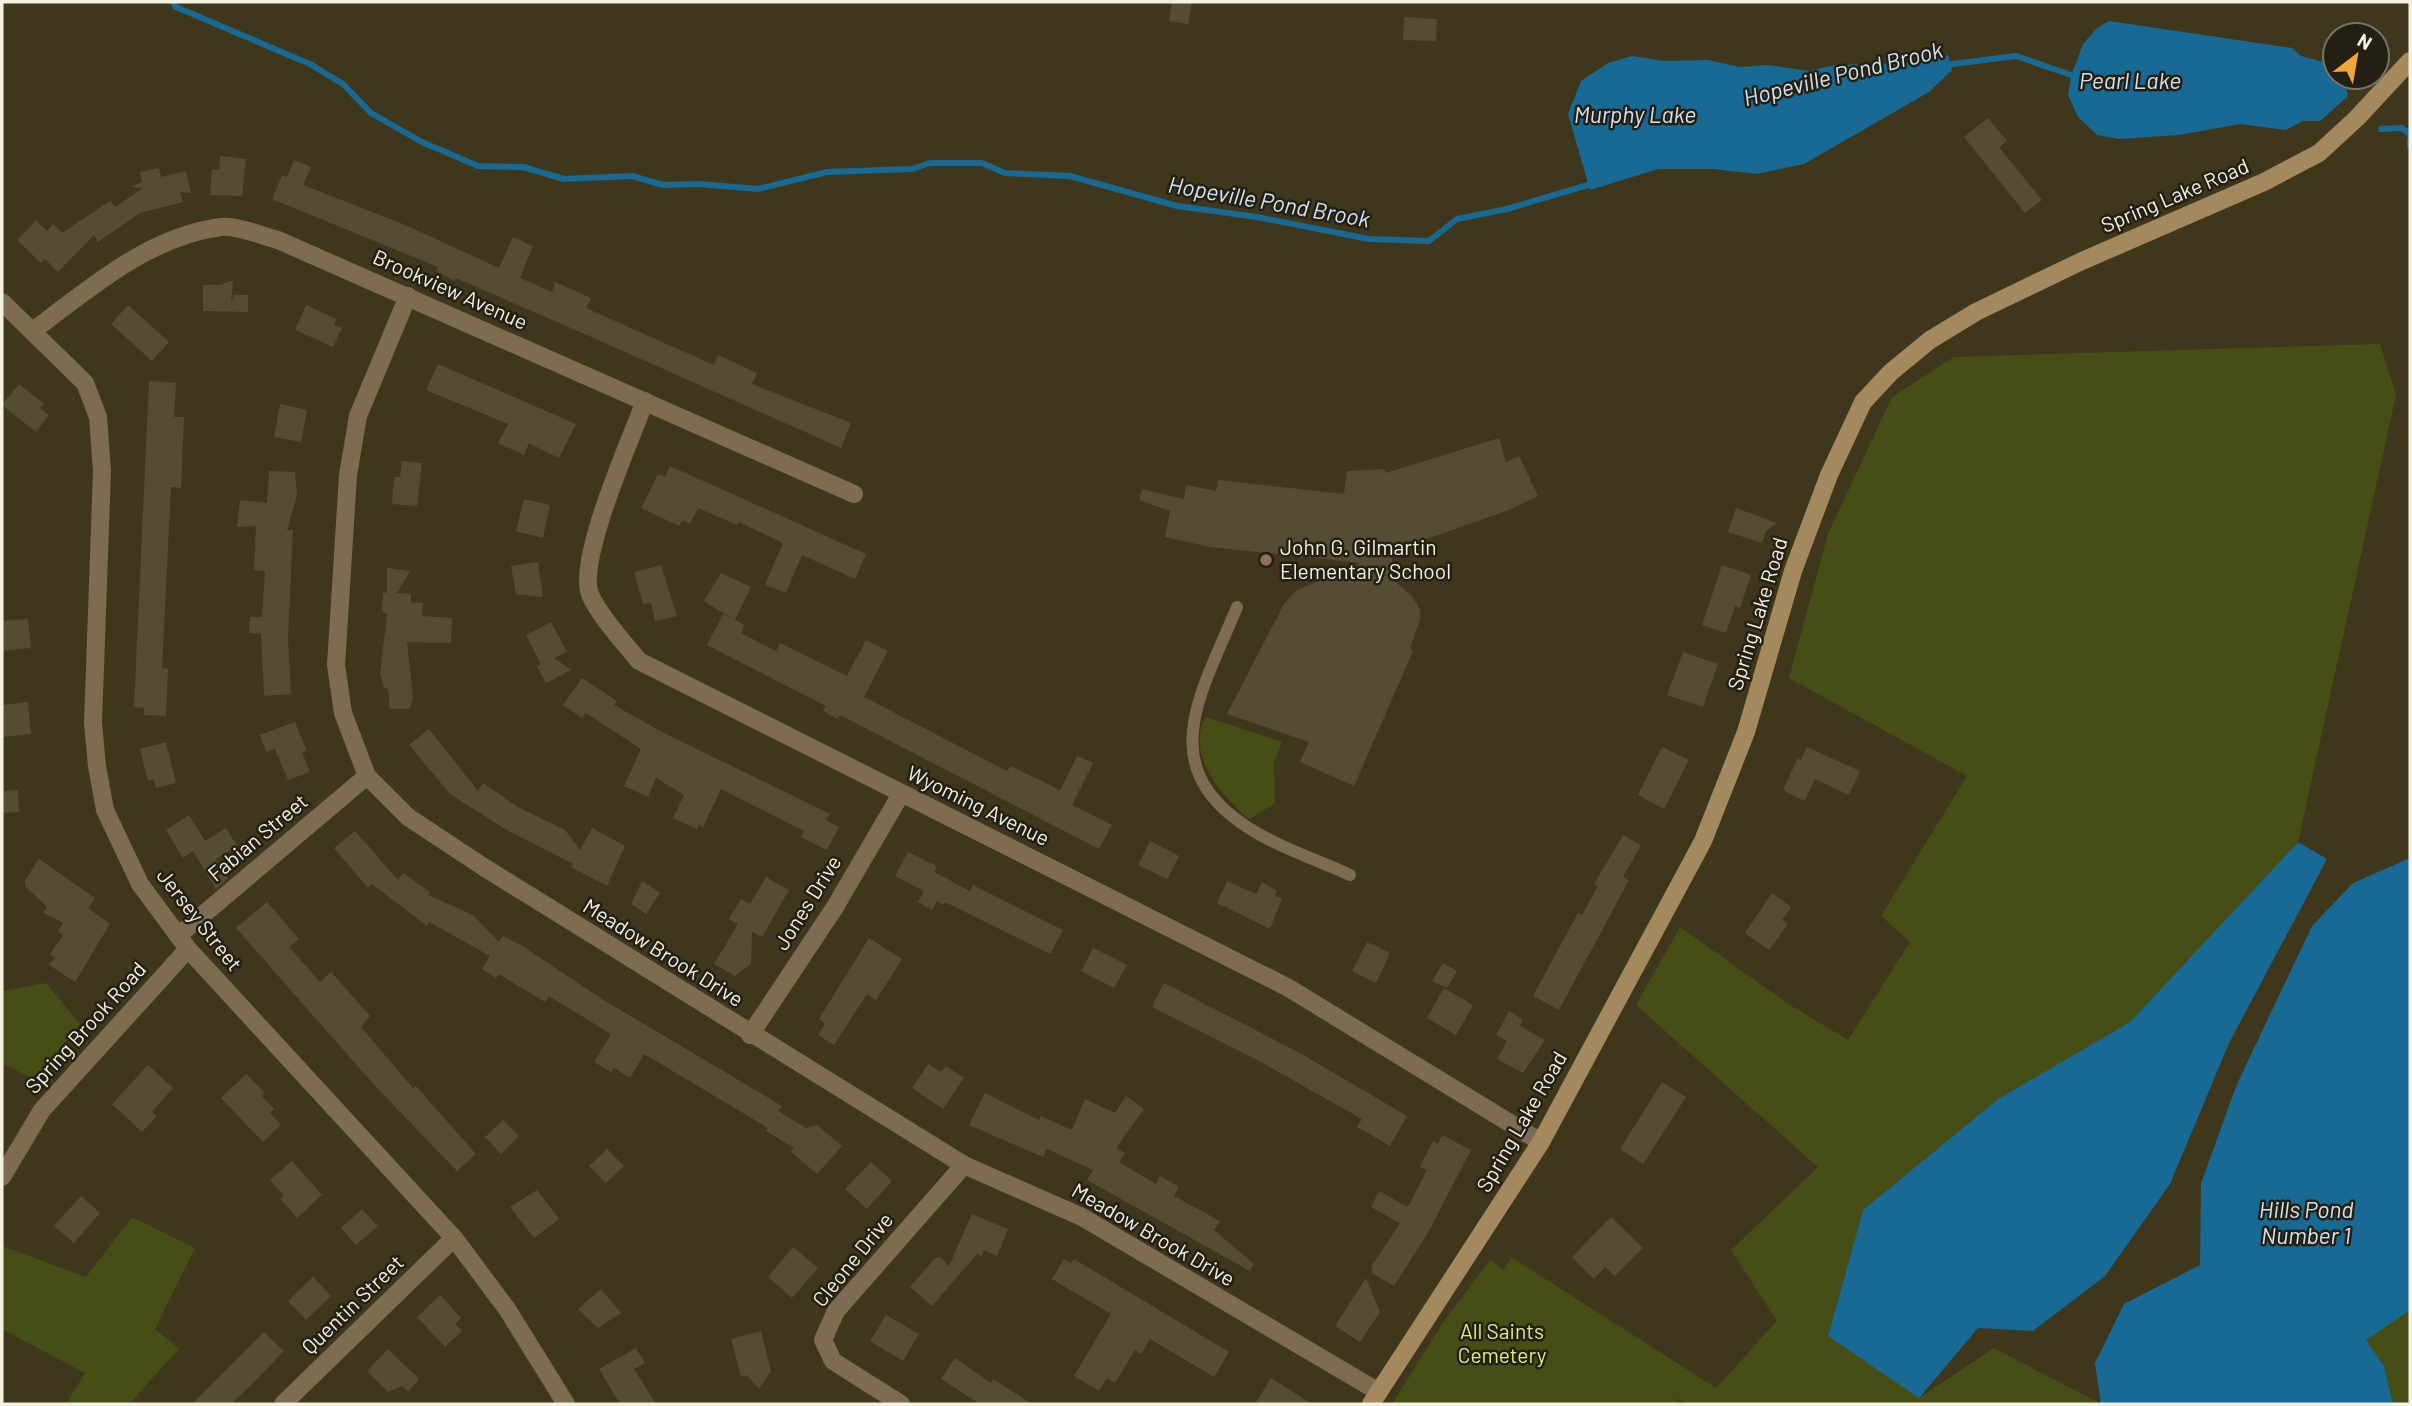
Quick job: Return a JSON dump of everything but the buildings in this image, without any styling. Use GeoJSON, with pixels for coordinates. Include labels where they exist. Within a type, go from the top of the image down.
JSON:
{"type":"FeatureCollection","features":[{"type":"Feature","properties":{"kind":"main road","name":"Spring Lake Road"},"geometry":{"type":"LineString","coordinates":[[1375,1398],[1541,1142],[1703,841],[1746,732],[1793,572],[1829,475],[1863,401],[1891,372],[1930,340],[1976,312],[2082,261],[2264,182],[2319,153],[2357,118],[2410,61]]}},
{"type":"Feature","properties":{"kind":"street","name":"Brookview Avenue"},"geometry":{"type":"LineString","coordinates":[[34,330],[113,272],[173,240],[223,226],[278,240],[854,494]]}},
{"type":"Feature","properties":{"kind":"street","name":"Meadow Brook Drive"},"geometry":{"type":"LineString","coordinates":[[408,296],[358,416],[348,475],[336,665],[343,713],[367,776],[408,817],[750,1035],[964,1165],[1082,1217],[1375,1398]]}},
{"type":"Feature","properties":{"kind":"street","name":"Jersey Street"},"geometry":{"type":"LineString","coordinates":[[2,302],[34,330],[85,383],[99,417],[102,471],[93,723],[105,810],[140,884],[184,942],[454,1238],[507,1309],[566,1404]]}},
{"type":"Feature","properties":{"kind":"street","name":"Wyoming Avenue"},"geometry":{"type":"LineString","coordinates":[[645,401],[592,545],[589,591],[614,631],[639,661],[901,794],[1117,899],[1287,987],[1541,1142]]}},
{"type":"Feature","properties":{"kind":"street","name":"Fabian Street"},"geometry":{"type":"LineString","coordinates":[[184,942],[367,776]]}},
{"type":"Feature","properties":{"kind":"street","name":"Jones Drive"},"geometry":{"type":"LineString","coordinates":[[750,1035],[835,907],[901,794]]}},
{"type":"Feature","properties":{"kind":"street","name":"Spring Brook Road"},"geometry":{"type":"LineString","coordinates":[[2,1177],[42,1110],[184,942]]}},
{"type":"Feature","properties":{"kind":"street","name":"Cleone Drive"},"geometry":{"type":"LineString","coordinates":[[901,1404],[833,1361],[823,1340],[836,1311],[964,1165]]}},
{"type":"Feature","properties":{"kind":"street","name":"Quentin Street"},"geometry":{"type":"LineString","coordinates":[[284,1404],[454,1238]]}},
{"type":"Feature","properties":{"kind":"lane"},"geometry":{"type":"LineString","coordinates":[[1237,607],[1193,720],[1193,762],[1198,776],[1218,804],[1258,834],[1350,875]]}},
{"type":"Feature","properties":{"kind":"green space","name":"All Saints Cemetery"},"geometry":{"type":"Polygon","coordinates":[[[2380,344],[2396,395],[2298,842],[2130,1022],[1998,1099],[1863,1210],[1828,1335],[1919,1398],[1994,1348],[2101,1404],[1686,1404],[1674,1397],[1682,1404],[1392,1404],[1443,1323],[1490,1260],[1504,1270],[1511,1257],[1716,1388],[1777,1321],[1731,1250],[1818,1167],[1636,1005],[1680,927],[1790,1005],[1848,1040],[1910,942],[1881,916],[1967,776],[1789,678],[1828,534],[1892,397],[1954,357],[2380,344]]]}},
{"type":"Feature","properties":{"kind":"green space"},"geometry":{"type":"Polygon","coordinates":[[[1206,717],[1282,742],[1274,763],[1275,803],[1250,819],[1218,787],[1203,759],[1200,731],[1206,717]]]}},
{"type":"Feature","properties":{"kind":"green space"},"geometry":{"type":"Polygon","coordinates":[[[46,983],[80,1024],[35,1080],[2,1063],[2,991],[46,983]]]}},
{"type":"Feature","properties":{"kind":"green space"},"geometry":{"type":"Polygon","coordinates":[[[132,1217],[195,1248],[155,1329],[179,1349],[129,1404],[66,1404],[85,1373],[2,1329],[2,1246],[86,1277],[132,1217]]]}},
{"type":"Feature","properties":{"kind":"green space"},"geometry":{"type":"Polygon","coordinates":[[[2410,1310],[2410,1404],[2393,1404],[2384,1366],[2366,1340],[2410,1310]]]}},
{"type":"Feature","properties":{"kind":"water","name":"Pearl Lake"},"geometry":{"type":"Polygon","coordinates":[[[2109,21],[2292,48],[2301,56],[2321,61],[2321,91],[2347,91],[2348,96],[2320,121],[2303,121],[2286,130],[2240,124],[2179,135],[2119,139],[2097,135],[2078,117],[2068,95],[2071,76],[2083,44],[2097,28],[2109,21]]]}},
{"type":"Feature","properties":{"kind":"water","name":"Murphy Lake"},"geometry":{"type":"Polygon","coordinates":[[[1948,55],[1952,70],[1929,92],[1804,164],[1757,174],[1714,169],[1658,169],[1590,190],[1568,114],[1581,81],[1608,63],[1632,56],[1664,61],[1708,60],[1740,67],[1767,65],[1809,71],[1835,65],[1909,63],[1948,55]]]}},
{"type":"Feature","properties":{"kind":"water"},"geometry":{"type":"Polygon","coordinates":[[[2298,842],[2327,859],[2229,1043],[2170,1184],[2105,1276],[2033,1331],[1978,1328],[1919,1398],[1828,1336],[1863,1210],[1998,1099],[2130,1022],[2298,842]]]}},
{"type":"Feature","properties":{"kind":"water","name":"Hills Pond Number 1"},"geometry":{"type":"Polygon","coordinates":[[[2410,858],[2410,1310],[2366,1340],[2384,1366],[2393,1404],[2101,1404],[2095,1363],[2124,1304],[2200,1265],[2201,1183],[2237,1084],[2312,926],[2353,883],[2410,858]]]}},
{"type":"Feature","properties":{"kind":"waterway","name":"Hopeville Pond Brook"},"geometry":{"type":"LineString","coordinates":[[173,2],[176,7],[310,64],[343,84],[371,113],[422,142],[478,166],[523,167],[564,179],[632,176],[663,185],[699,184],[758,189],[827,172],[912,169],[930,163],[982,163],[1005,173],[1070,176],[1177,206],[1257,217],[1369,239],[1429,241],[1457,219],[1507,209],[1588,185],[1592,179]]}},
{"type":"Feature","properties":{"kind":"waterway","name":"Hopeville Pond Brook"},"geometry":{"type":"LineString","coordinates":[[1945,65],[2016,56],[2077,77]]}},
{"type":"Feature","properties":{"kind":"waterway","name":"Hopeville Pond Brook"},"geometry":{"type":"LineString","coordinates":[[2381,129],[2402,128],[2410,134]]}},
{"type":"Feature","properties":{"kind":"waterway","name":"Hopeville Pond Brook"},"geometry":{"type":"LineString","coordinates":[[2410,139],[2410,147]]}},
{"type":"Feature","properties":{"kind":"place","name":"John G. Gilmartin Elementary School"},"geometry":{"type":"Point","coordinates":[1266,560]}}]}
